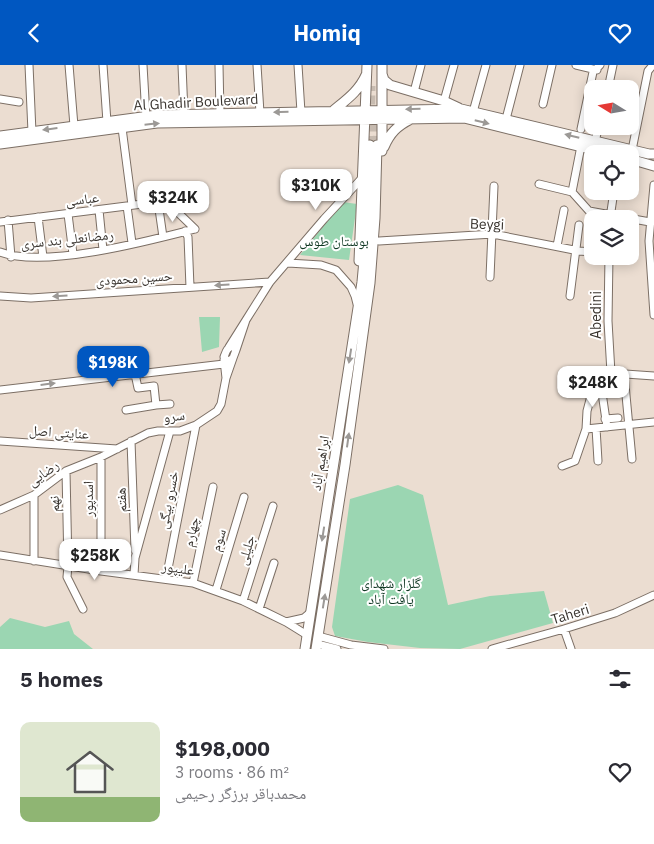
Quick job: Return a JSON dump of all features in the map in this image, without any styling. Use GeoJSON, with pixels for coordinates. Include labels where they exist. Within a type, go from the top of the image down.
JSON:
{"type":"FeatureCollection","features":[{"type":"Feature","properties":{"kind":"main road"},"geometry":{"type":"LineString","coordinates":[[368,68],[375,86],[381,68]]}},
{"type":"Feature","properties":{"kind":"main road"},"geometry":{"type":"LineString","coordinates":[[327,114],[354,93],[362,83],[368,68]]}},
{"type":"Feature","properties":{"kind":"main road","name":"ابراهیم آباد"},"geometry":{"type":"LineString","coordinates":[[366,282],[359,249],[368,68]]}},
{"type":"Feature","properties":{"kind":"main road"},"geometry":{"type":"LineString","coordinates":[[381,68],[386,83],[444,101],[461,109],[605,145]]}},
{"type":"Feature","properties":{"kind":"main road","name":"ابراهیم آباد"},"geometry":{"type":"LineString","coordinates":[[317,643],[338,509],[375,218],[376,147],[382,133],[381,68]]}},
{"type":"Feature","properties":{"kind":"main road"},"geometry":{"type":"LineString","coordinates":[[365,110],[382,100]]}},
{"type":"Feature","properties":{"kind":"main road"},"geometry":{"type":"LineString","coordinates":[[382,114],[461,109]]}},
{"type":"Feature","properties":{"kind":"main road","name":"Al Ghadir Boulevard"},"geometry":{"type":"LineString","coordinates":[[0,136],[146,117],[184,114],[300,112],[327,114],[365,110]]}},
{"type":"Feature","properties":{"kind":"main road","name":"Al Ghadir Boulevard"},"geometry":{"type":"LineString","coordinates":[[0,144],[157,123],[327,114],[365,110]]}},
{"type":"Feature","properties":{"kind":"main road"},"geometry":{"type":"LineString","coordinates":[[365,110],[413,118],[464,118],[584,148]]}},
{"type":"Feature","properties":{"kind":"main road"},"geometry":{"type":"LineString","coordinates":[[376,147],[399,126],[413,118]]}},
{"type":"Feature","properties":{"kind":"main road"},"geometry":{"type":"LineString","coordinates":[[364,134],[365,131],[372,127],[379,129],[382,133]]}},
{"type":"Feature","properties":{"kind":"main road","name":"ابراهیم آباد"},"geometry":{"type":"LineString","coordinates":[[305,649],[358,308],[366,282],[375,267],[379,241],[376,147]]}},
{"type":"Feature","properties":{"kind":"main road"},"geometry":{"type":"LineString","coordinates":[[639,155],[654,154]]}},
{"type":"Feature","properties":{"kind":"main road"},"geometry":{"type":"LineString","coordinates":[[639,158],[654,165]]}},
{"type":"Feature","properties":{"kind":"main road"},"geometry":{"type":"LineString","coordinates":[[327,507],[338,509]]}},
{"type":"Feature","properties":{"kind":"street"},"geometry":{"type":"LineString","coordinates":[[29,65],[32,132]]}},
{"type":"Feature","properties":{"kind":"street"},"geometry":{"type":"LineString","coordinates":[[69,65],[74,126]]}},
{"type":"Feature","properties":{"kind":"street"},"geometry":{"type":"LineString","coordinates":[[103,65],[107,122]]}},
{"type":"Feature","properties":{"kind":"street"},"geometry":{"type":"LineString","coordinates":[[143,65],[146,117]]}},
{"type":"Feature","properties":{"kind":"street"},"geometry":{"type":"LineString","coordinates":[[182,65],[184,114]]}},
{"type":"Feature","properties":{"kind":"street"},"geometry":{"type":"LineString","coordinates":[[219,65],[220,114]]}},
{"type":"Feature","properties":{"kind":"street"},"geometry":{"type":"LineString","coordinates":[[258,65],[260,113]]}},
{"type":"Feature","properties":{"kind":"street"},"geometry":{"type":"LineString","coordinates":[[298,65],[300,112]]}},
{"type":"Feature","properties":{"kind":"street"},"geometry":{"type":"LineString","coordinates":[[414,92],[421,65]]}},
{"type":"Feature","properties":{"kind":"street"},"geometry":{"type":"LineString","coordinates":[[444,101],[454,65]]}},
{"type":"Feature","properties":{"kind":"street"},"geometry":{"type":"LineString","coordinates":[[473,112],[486,65]]}},
{"type":"Feature","properties":{"kind":"street"},"geometry":{"type":"LineString","coordinates":[[506,119],[520,65]]}},
{"type":"Feature","properties":{"kind":"street"},"geometry":{"type":"LineString","coordinates":[[543,103],[552,65]]}},
{"type":"Feature","properties":{"kind":"street"},"geometry":{"type":"LineString","coordinates":[[576,65],[597,69],[581,129]]}},
{"type":"Feature","properties":{"kind":"street"},"geometry":{"type":"LineString","coordinates":[[610,80],[613,65]]}},
{"type":"Feature","properties":{"kind":"street"},"geometry":{"type":"LineString","coordinates":[[633,145],[648,71],[653,65]]}},
{"type":"Feature","properties":{"kind":"street"},"geometry":{"type":"LineString","coordinates":[[0,99],[19,102]]}},
{"type":"Feature","properties":{"kind":"street"},"geometry":{"type":"LineString","coordinates":[[122,128],[132,243]]}},
{"type":"Feature","properties":{"kind":"street"},"geometry":{"type":"LineString","coordinates":[[595,141],[597,135]]}},
{"type":"Feature","properties":{"kind":"street"},"geometry":{"type":"LineString","coordinates":[[572,193],[581,147]]}},
{"type":"Feature","properties":{"kind":"street"},"geometry":{"type":"LineString","coordinates":[[226,378],[233,358],[233,348],[246,321],[270,282],[362,177]]}},
{"type":"Feature","properties":{"kind":"street"},"geometry":{"type":"LineString","coordinates":[[539,184],[572,193],[588,210]]}},
{"type":"Feature","properties":{"kind":"street"},"geometry":{"type":"LineString","coordinates":[[654,185],[648,241],[652,269],[654,315]]}},
{"type":"Feature","properties":{"kind":"street"},"geometry":{"type":"LineString","coordinates":[[490,277],[494,186]]}},
{"type":"Feature","properties":{"kind":"street","name":"عباسی"},"geometry":{"type":"LineString","coordinates":[[4,221],[166,201],[196,229]]}},
{"type":"Feature","properties":{"kind":"street"},"geometry":{"type":"LineString","coordinates":[[158,202],[163,237]]}},
{"type":"Feature","properties":{"kind":"street"},"geometry":{"type":"LineString","coordinates":[[99,210],[104,249]]}},
{"type":"Feature","properties":{"kind":"street"},"geometry":{"type":"LineString","coordinates":[[557,247],[564,210]]}},
{"type":"Feature","properties":{"kind":"street"},"geometry":{"type":"LineString","coordinates":[[68,214],[73,254]]}},
{"type":"Feature","properties":{"kind":"street"},"geometry":{"type":"LineString","coordinates":[[38,217],[43,257]]}},
{"type":"Feature","properties":{"kind":"street"},"geometry":{"type":"LineString","coordinates":[[4,221],[11,257]]}},
{"type":"Feature","properties":{"kind":"street"},"geometry":{"type":"LineString","coordinates":[[639,221],[650,222]]}},
{"type":"Feature","properties":{"kind":"street"},"geometry":{"type":"LineString","coordinates":[[570,295],[579,225]]}},
{"type":"Feature","properties":{"kind":"street","name":"رمضانعلی بند سری"},"geometry":{"type":"LineString","coordinates":[[0,252],[11,257],[31,258],[73,254],[196,229]]}},
{"type":"Feature","properties":{"kind":"street"},"geometry":{"type":"LineString","coordinates":[[185,231],[188,237],[190,287]]}},
{"type":"Feature","properties":{"kind":"street","name":"Beygi"},"geometry":{"type":"LineString","coordinates":[[379,241],[493,234],[584,251]]}},
{"type":"Feature","properties":{"kind":"street"},"geometry":{"type":"LineString","coordinates":[[288,263],[321,265],[336,270],[351,287],[358,308]]}},
{"type":"Feature","properties":{"kind":"street","name":"Abedini"},"geometry":{"type":"LineString","coordinates":[[609,265],[608,321],[611,373]]}},
{"type":"Feature","properties":{"kind":"street","name":"حسین محمودی"},"geometry":{"type":"LineString","coordinates":[[0,296],[31,298],[270,282]]}},
{"type":"Feature","properties":{"kind":"street"},"geometry":{"type":"LineString","coordinates":[[226,378],[224,361],[226,351],[233,348]]}},
{"type":"Feature","properties":{"kind":"street"},"geometry":{"type":"LineString","coordinates":[[0,390],[228,362],[233,358]]}},
{"type":"Feature","properties":{"kind":"street"},"geometry":{"type":"LineString","coordinates":[[562,467],[576,461],[586,429],[587,411],[591,396],[601,387],[611,373],[654,376]]}},
{"type":"Feature","properties":{"kind":"street"},"geometry":{"type":"LineString","coordinates":[[135,374],[138,388],[154,386],[156,405]]}},
{"type":"Feature","properties":{"kind":"street"},"geometry":{"type":"LineString","coordinates":[[624,374],[632,459]]}},
{"type":"Feature","properties":{"kind":"street","name":"سرو"},"geometry":{"type":"LineString","coordinates":[[100,457],[152,432],[180,431],[196,425],[217,411],[221,404],[226,378]]}},
{"type":"Feature","properties":{"kind":"street"},"geometry":{"type":"LineString","coordinates":[[601,387],[607,427]]}},
{"type":"Feature","properties":{"kind":"street"},"geometry":{"type":"LineString","coordinates":[[126,410],[170,404]]}},
{"type":"Feature","properties":{"kind":"street"},"geometry":{"type":"LineString","coordinates":[[606,419],[618,418]]}},
{"type":"Feature","properties":{"kind":"street"},"geometry":{"type":"LineString","coordinates":[[586,429],[654,422]]}},
{"type":"Feature","properties":{"kind":"street","name":"خسرو بیگی"},"geometry":{"type":"LineString","coordinates":[[166,579],[196,425]]}},
{"type":"Feature","properties":{"kind":"street"},"geometry":{"type":"LineString","coordinates":[[596,428],[598,461]]}},
{"type":"Feature","properties":{"kind":"street"},"geometry":{"type":"LineString","coordinates":[[134,575],[135,558],[170,431]]}},
{"type":"Feature","properties":{"kind":"street","name":"عنایتی اصل"},"geometry":{"type":"LineString","coordinates":[[0,441],[117,449]]}},
{"type":"Feature","properties":{"kind":"street","name":"هفتم"},"geometry":{"type":"LineString","coordinates":[[131,441],[135,558]]}},
{"type":"Feature","properties":{"kind":"street","name":"رضایی"},"geometry":{"type":"LineString","coordinates":[[0,510],[34,495],[66,471],[100,457]]}},
{"type":"Feature","properties":{"kind":"street","name":"اسدپور"},"geometry":{"type":"LineString","coordinates":[[100,457],[101,571]]}},
{"type":"Feature","properties":{"kind":"street","name":"نهم"},"geometry":{"type":"LineString","coordinates":[[66,471],[67,577],[83,609]]}},
{"type":"Feature","properties":{"kind":"street","name":"چهارم"},"geometry":{"type":"LineString","coordinates":[[193,583],[214,487]]}},
{"type":"Feature","properties":{"kind":"street"},"geometry":{"type":"LineString","coordinates":[[34,495],[34,561]]}},
{"type":"Feature","properties":{"kind":"street","name":"سوم"},"geometry":{"type":"LineString","coordinates":[[216,590],[244,497]]}},
{"type":"Feature","properties":{"kind":"street","name":"جلیلی"},"geometry":{"type":"LineString","coordinates":[[243,601],[273,506]]}},
{"type":"Feature","properties":{"kind":"street","name":"علیپور"},"geometry":{"type":"LineString","coordinates":[[0,554],[34,561],[193,583],[243,601],[286,621],[307,635]]}},
{"type":"Feature","properties":{"kind":"street"},"geometry":{"type":"LineString","coordinates":[[259,609],[274,563]]}},
{"type":"Feature","properties":{"kind":"street","name":"Taheri"},"geometry":{"type":"LineString","coordinates":[[492,649],[615,613],[654,595]]}},
{"type":"Feature","properties":{"kind":"street"},"geometry":{"type":"LineString","coordinates":[[286,621],[304,617],[311,612]]}},
{"type":"Feature","properties":{"kind":"street"},"geometry":{"type":"LineString","coordinates":[[564,629],[571,649]]}},
{"type":"Feature","properties":{"kind":"street"},"geometry":{"type":"LineString","coordinates":[[317,643],[337,649]]}},
{"type":"Feature","properties":{"kind":"street"},"geometry":{"type":"LineString","coordinates":[[317,643],[384,649]]}},
{"type":"Feature","properties":{"kind":"green space","name":"بوستان طوس"},"geometry":{"type":"Polygon","coordinates":[[[343,202],[357,204],[349,260],[300,255],[343,202]]]}},
{"type":"Feature","properties":{"kind":"green space"},"geometry":{"type":"Polygon","coordinates":[[[199,317],[220,317],[219,347],[202,352],[199,317]]]}},
{"type":"Feature","properties":{"kind":"green space","name":"گلزار شهدای یافت آباد"},"geometry":{"type":"Polygon","coordinates":[[[398,485],[423,495],[448,605],[490,596],[544,591],[553,623],[460,649],[420,648],[335,636],[332,627],[350,499],[398,485]]]}},
{"type":"Feature","properties":{"kind":"green space"},"geometry":{"type":"Polygon","coordinates":[[[10,618],[45,627],[69,621],[74,634],[93,649],[0,649],[0,627],[10,618]]]}},
{"type":"Feature","properties":{"kind":"tunnel"},"geometry":{"type":"LineString","coordinates":[[370,145],[371,86]]}},
{"type":"Feature","properties":{"kind":"tunnel"},"geometry":{"type":"LineString","coordinates":[[377,145],[378,113]]}}]}
